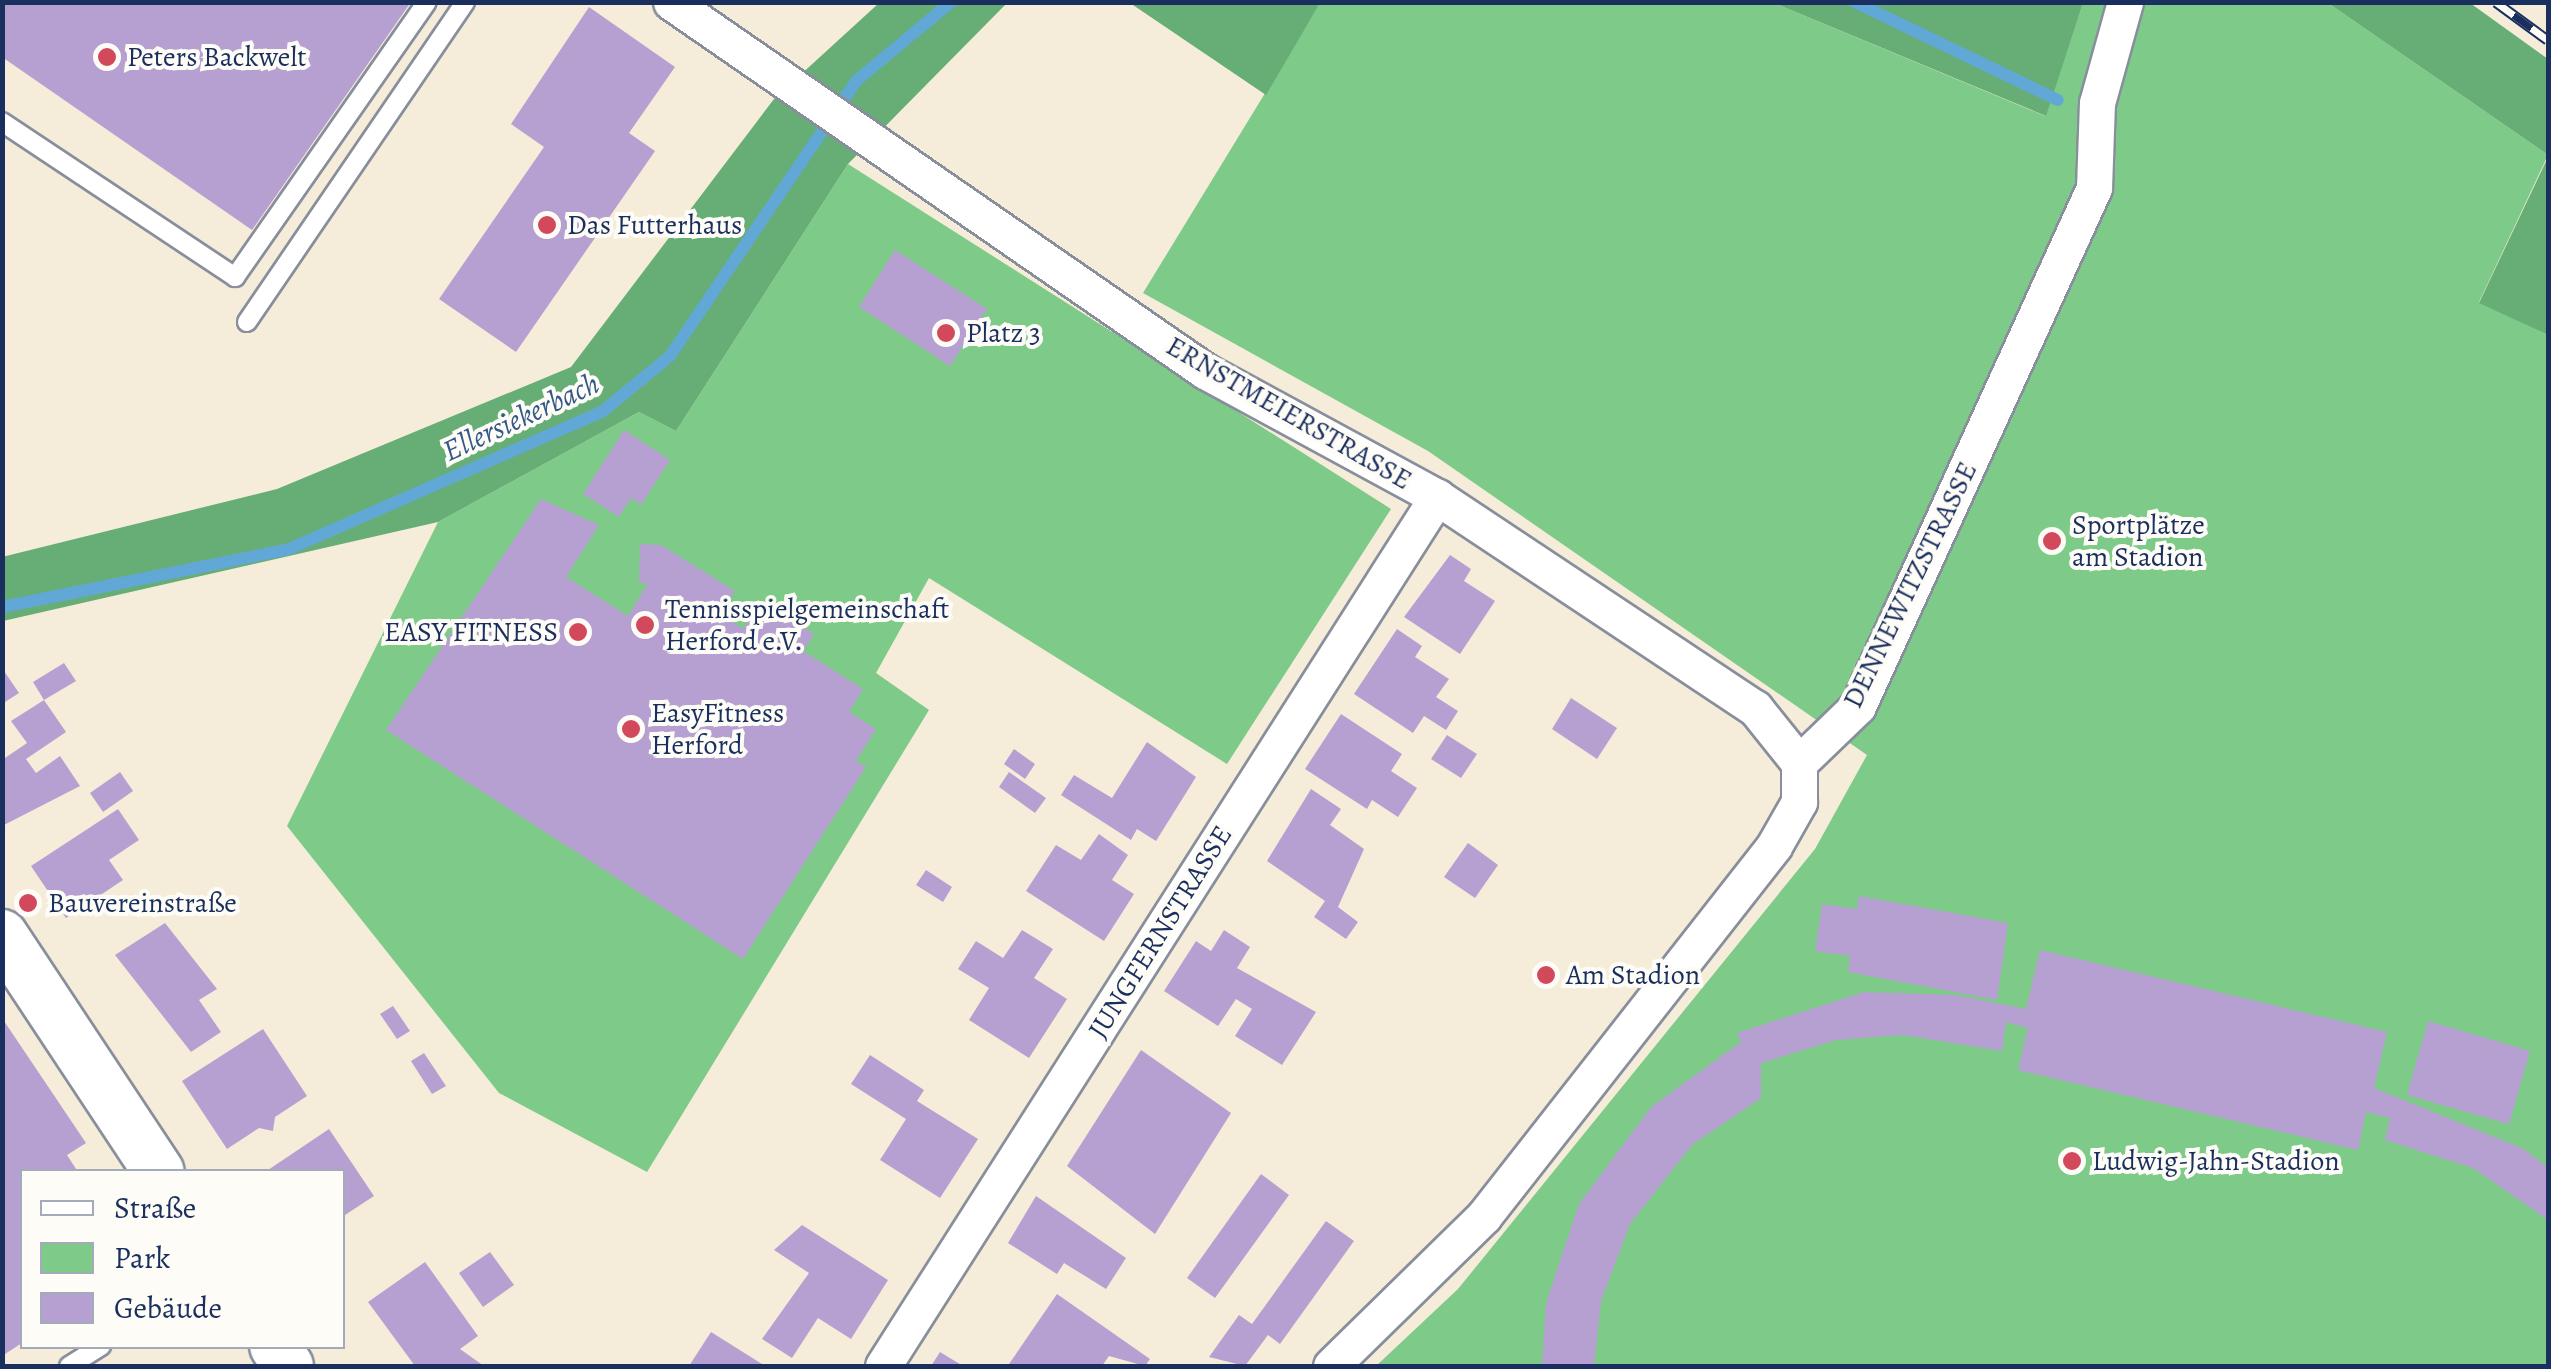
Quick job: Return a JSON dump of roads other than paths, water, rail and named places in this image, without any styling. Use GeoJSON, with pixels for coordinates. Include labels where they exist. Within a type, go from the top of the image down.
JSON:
{"type":"FeatureCollection","features":[{"type":"Feature","properties":{"kind":"main road"},"geometry":{"type":"LineString","coordinates":[[5,945],[157,1169]]}},
{"type":"Feature","properties":{"kind":"street","name":"ERNSTMEIERSTRASSE"},"geometry":{"type":"LineString","coordinates":[[671,2],[1205,371],[1437,497],[1755,708],[1799,763]]}},
{"type":"Feature","properties":{"kind":"street","name":"DENNEWITZSTRASSE"},"geometry":{"type":"LineString","coordinates":[[1799,763],[1858,706],[2094,188],[2097,103],[2124,2]]}},
{"type":"Feature","properties":{"kind":"street","name":"JUNGFERNSTRASSE"},"geometry":{"type":"LineString","coordinates":[[883,1366],[1437,497]]}},
{"type":"Feature","properties":{"kind":"street"},"geometry":{"type":"LineString","coordinates":[[1331,1366],[1468,1235],[1750,877],[1798,802],[1799,763]]}},
{"type":"Feature","properties":{"kind":"lane"},"geometry":{"type":"LineString","coordinates":[[2,122],[234,278],[427,2]]}},
{"type":"Feature","properties":{"kind":"lane"},"geometry":{"type":"LineString","coordinates":[[248,322],[464,2]]}},
{"type":"Feature","properties":{"kind":"lane"},"geometry":{"type":"LineString","coordinates":[[69,1366],[96,1349]]}},
{"type":"Feature","properties":{"kind":"waterway","name":"Ellersiekerbach"},"geometry":{"type":"LineString","coordinates":[[2,607],[289,549],[603,411],[670,356],[856,81],[951,2]]}},
{"type":"Feature","properties":{"kind":"waterway","name":"Ellersiekerbach"},"geometry":{"type":"LineString","coordinates":[[1855,2],[2058,100]]}},
{"type":"Feature","properties":{"kind":"railway"},"geometry":{"type":"LineString","coordinates":[[2496,2],[2548,40]]}},
{"type":"Feature","properties":{"kind":"place","name":"Peters Backwelt"},"geometry":{"type":"Point","coordinates":[107,57]}},
{"type":"Feature","properties":{"kind":"place","name":"Das Futterhaus"},"geometry":{"type":"Point","coordinates":[547,225]}},
{"type":"Feature","properties":{"kind":"place","name":"Platz 3"},"geometry":{"type":"Point","coordinates":[946,333]}},
{"type":"Feature","properties":{"kind":"place","name":"Sportplätze am Stadion"},"geometry":{"type":"Point","coordinates":[2052,541]}},
{"type":"Feature","properties":{"kind":"place","name":"Tennisspielgemeinschaft Herford e.V."},"geometry":{"type":"Point","coordinates":[645,625]}},
{"type":"Feature","properties":{"kind":"place","name":"EASY FITNESS"},"geometry":{"type":"Point","coordinates":[578,632]}},
{"type":"Feature","properties":{"kind":"place","name":"EasyFitness Herford"},"geometry":{"type":"Point","coordinates":[631,729]}},
{"type":"Feature","properties":{"kind":"place","name":"Bauvereinstraße"},"geometry":{"type":"Point","coordinates":[28,903]}},
{"type":"Feature","properties":{"kind":"place","name":"Am Stadion"},"geometry":{"type":"Point","coordinates":[1546,975]}},
{"type":"Feature","properties":{"kind":"place","name":"Ludwig-Jahn-Stadion"},"geometry":{"type":"Point","coordinates":[2072,1161]}}]}
